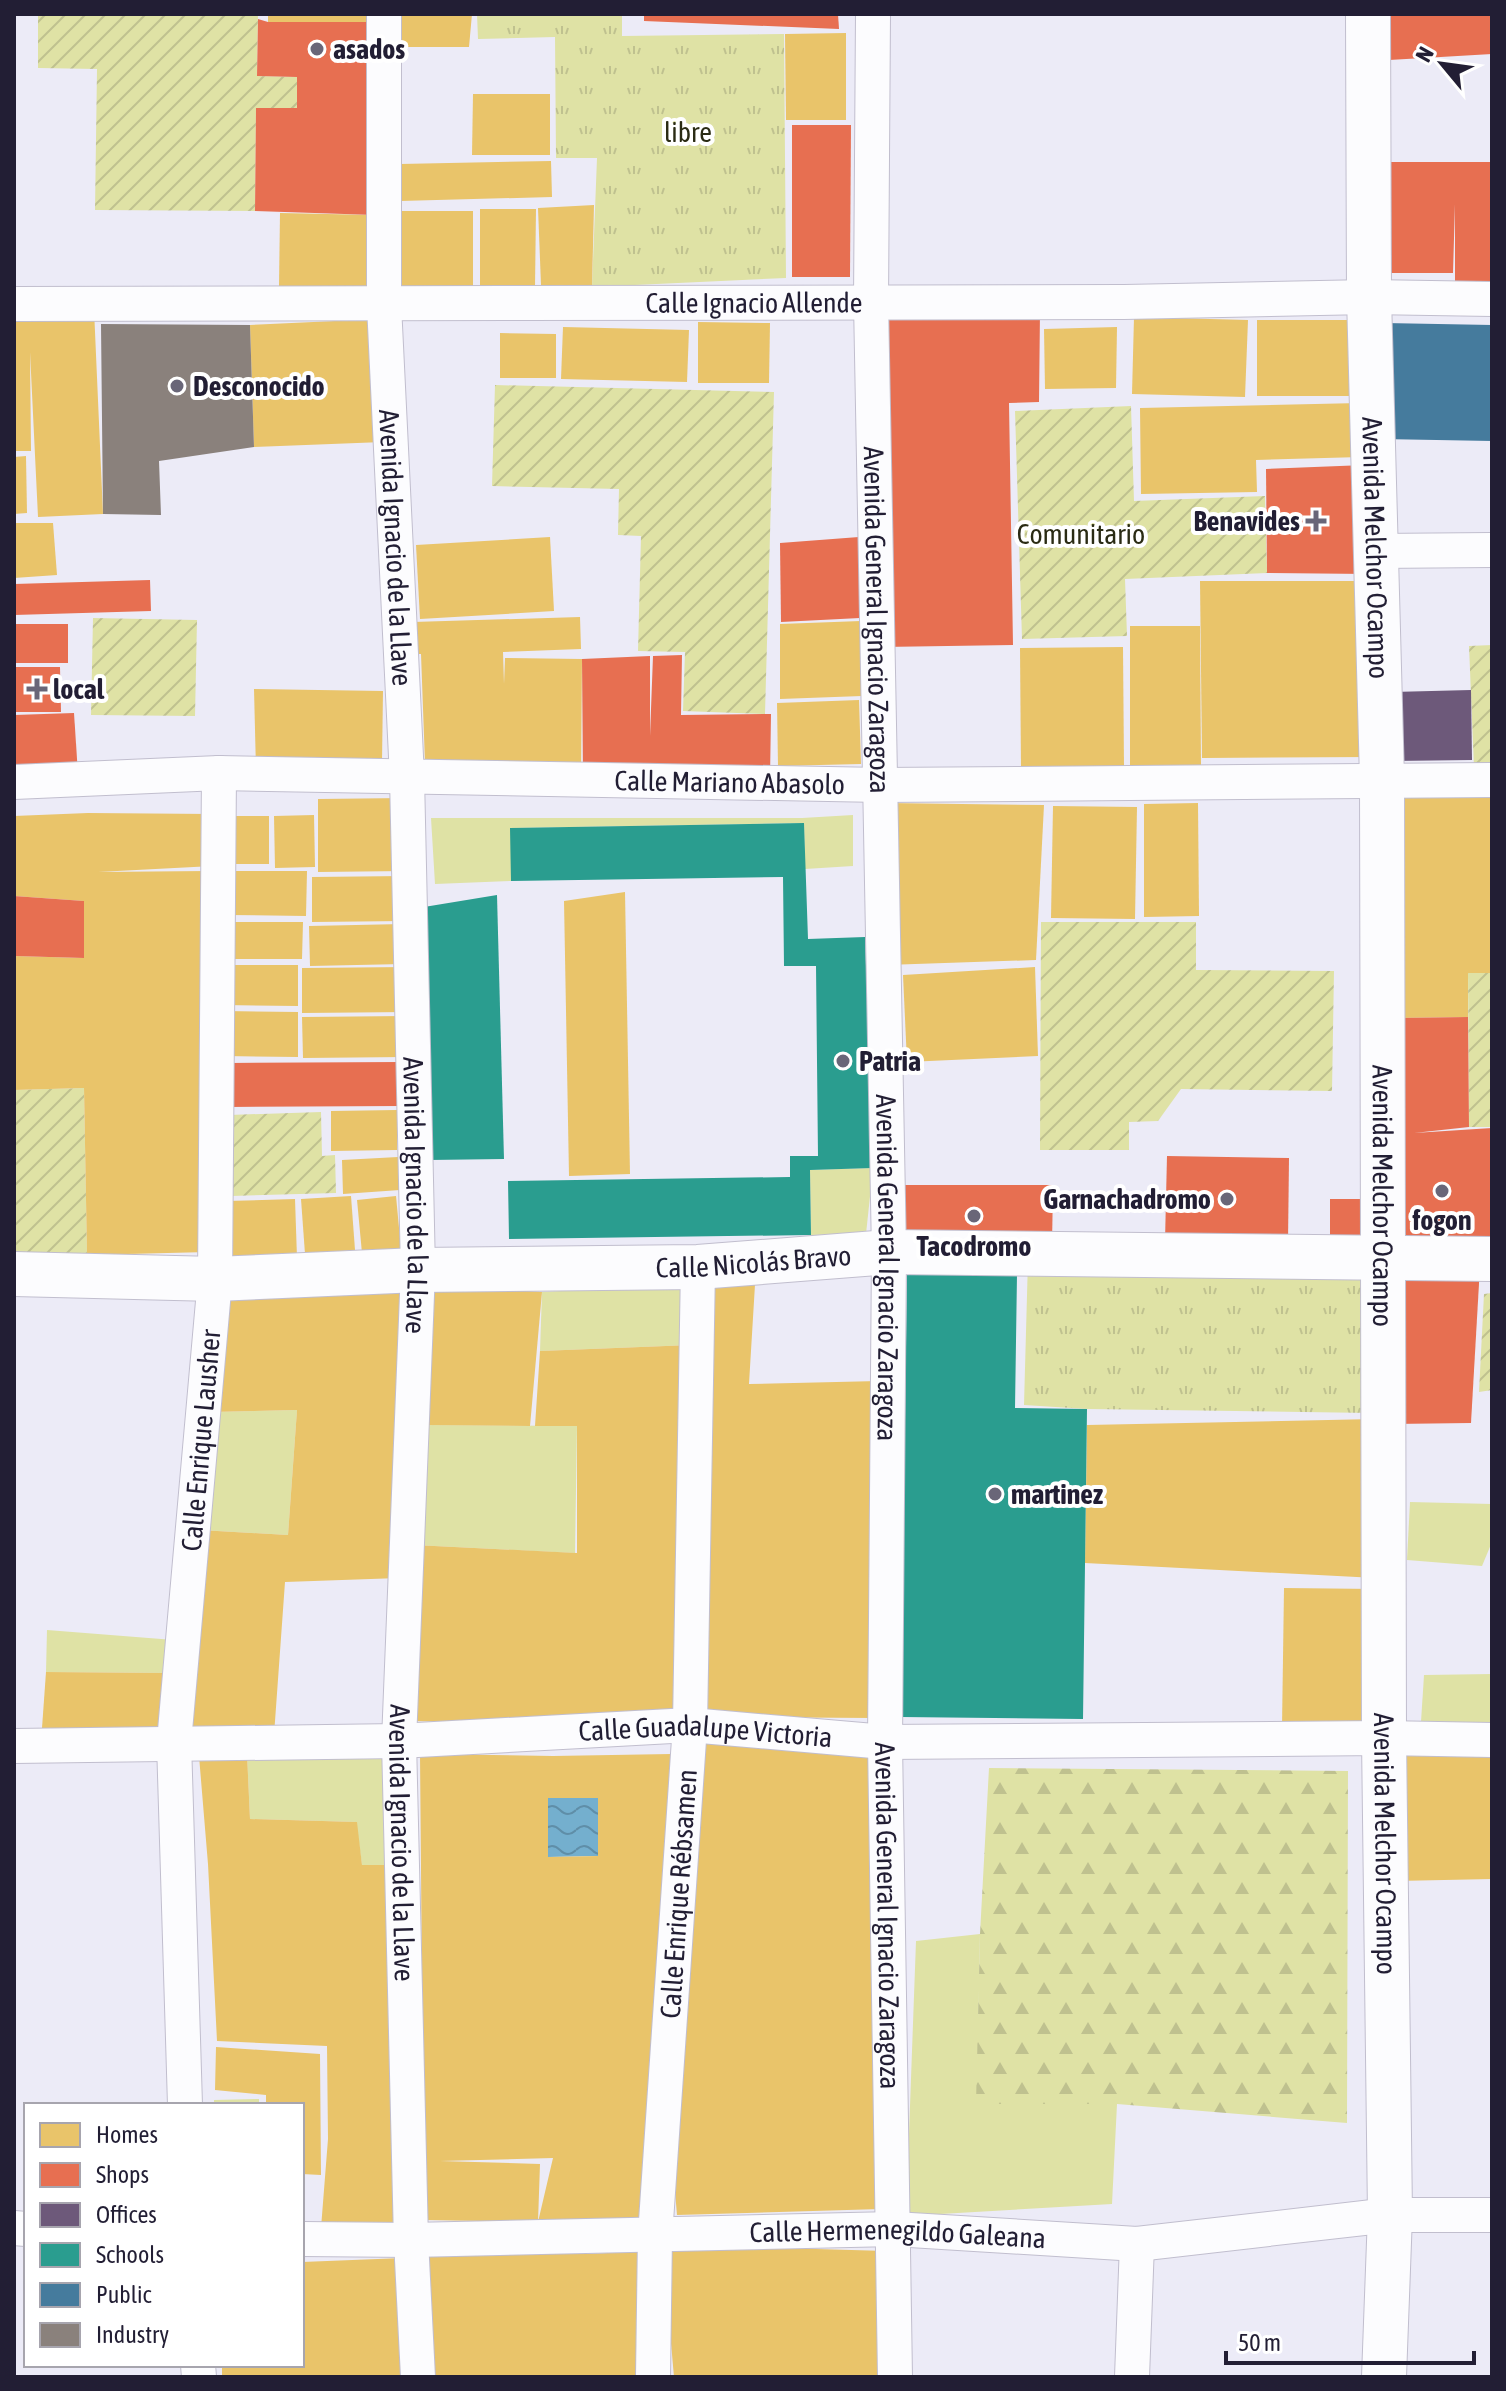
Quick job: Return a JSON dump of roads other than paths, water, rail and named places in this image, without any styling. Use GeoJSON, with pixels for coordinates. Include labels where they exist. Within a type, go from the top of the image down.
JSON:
{"type":"FeatureCollection","features":[{"type":"Feature","properties":{"kind":"street","name":"Avenida Ignacio de la Llave"},"geometry":{"type":"LineString","coordinates":[[384,14],[384,305],[407,777],[418,1270],[399,1741],[411,2240],[418,2377]]}},
{"type":"Feature","properties":{"kind":"street","name":"Avenida General Ignacio Zaragoza"},"geometry":{"type":"LineString","coordinates":[[873,14],[871,302],[889,1252],[885,1742],[895,2377]]}},
{"type":"Feature","properties":{"kind":"street","name":"Avenida Melchor Ocampo"},"geometry":{"type":"LineString","coordinates":[[1368,14],[1369,297],[1382,779],[1384,1738],[1390,2215],[1384,2377]]}},
{"type":"Feature","properties":{"kind":"street","name":"Calle Ignacio Allende"},"geometry":{"type":"LineString","coordinates":[[14,304],[1124,302],[1369,297],[1492,299]]}},
{"type":"Feature","properties":{"kind":"street"},"geometry":{"type":"LineString","coordinates":[[1376,551],[1492,550]]}},
{"type":"Feature","properties":{"kind":"street","name":"Calle Mariano Abasolo"},"geometry":{"type":"LineString","coordinates":[[14,782],[219,773],[881,785],[1492,780]]}},
{"type":"Feature","properties":{"kind":"street","name":"Calle Enrique Lausher"},"geometry":{"type":"LineString","coordinates":[[185,2103],[174,1742],[215,1279],[219,773]]}},
{"type":"Feature","properties":{"kind":"street","name":"Calle Nicolás Bravo"},"geometry":{"type":"LineString","coordinates":[[14,1274],[215,1279],[418,1270],[698,1267],[889,1252],[1492,1259]]}},
{"type":"Feature","properties":{"kind":"street","name":"Calle Enrique Rébsamen"},"geometry":{"type":"LineString","coordinates":[[653,2377],[655,2236],[690,1725],[698,1267]]}},
{"type":"Feature","properties":{"kind":"street","name":"Calle Guadalupe Victoria"},"geometry":{"type":"LineString","coordinates":[[14,1746],[399,1741],[690,1725],[885,1742],[1492,1740]]}},
{"type":"Feature","properties":{"kind":"street","name":"Calle Hermenegildo Galeana"},"geometry":{"type":"LineString","coordinates":[[304,2239],[655,2236],[894,2229],[1137,2244],[1390,2215],[1492,2215]]}},
{"type":"Feature","properties":{"kind":"street"},"geometry":{"type":"LineString","coordinates":[[1132,2377],[1137,2244]]}},
{"type":"Feature","properties":{"kind":"water"},"geometry":{"type":"Polygon","coordinates":[[[548,1798],[598,1798],[598,1856],[548,1857],[548,1798]]]}},
{"type":"Feature","properties":{"kind":"place","name":"asados"},"geometry":{"type":"Point","coordinates":[317,49]}},
{"type":"Feature","properties":{"kind":"place","name":"Desconocido"},"geometry":{"type":"Point","coordinates":[177,386]}},
{"type":"Feature","properties":{"kind":"place","name":"Benavides"},"geometry":{"type":"Point","coordinates":[1316,521]}},
{"type":"Feature","properties":{"kind":"place","name":"local"},"geometry":{"type":"Point","coordinates":[37,689]}},
{"type":"Feature","properties":{"kind":"place","name":"Patria"},"geometry":{"type":"Point","coordinates":[843,1061]}},
{"type":"Feature","properties":{"kind":"place","name":"fogon"},"geometry":{"type":"Point","coordinates":[1442,1191]}},
{"type":"Feature","properties":{"kind":"place","name":"Garnachadromo"},"geometry":{"type":"Point","coordinates":[1227,1199]}},
{"type":"Feature","properties":{"kind":"place","name":"Tacodromo"},"geometry":{"type":"Point","coordinates":[974,1216]}},
{"type":"Feature","properties":{"kind":"place","name":"martinez"},"geometry":{"type":"Point","coordinates":[995,1494]}},
{"type":"Feature","properties":{"kind":"park label","name":"libre"},"geometry":{"type":"Point","coordinates":[688,132]}},
{"type":"Feature","properties":{"kind":"park label","name":"Comunitario"},"geometry":{"type":"Point","coordinates":[1081,534]}}]}
